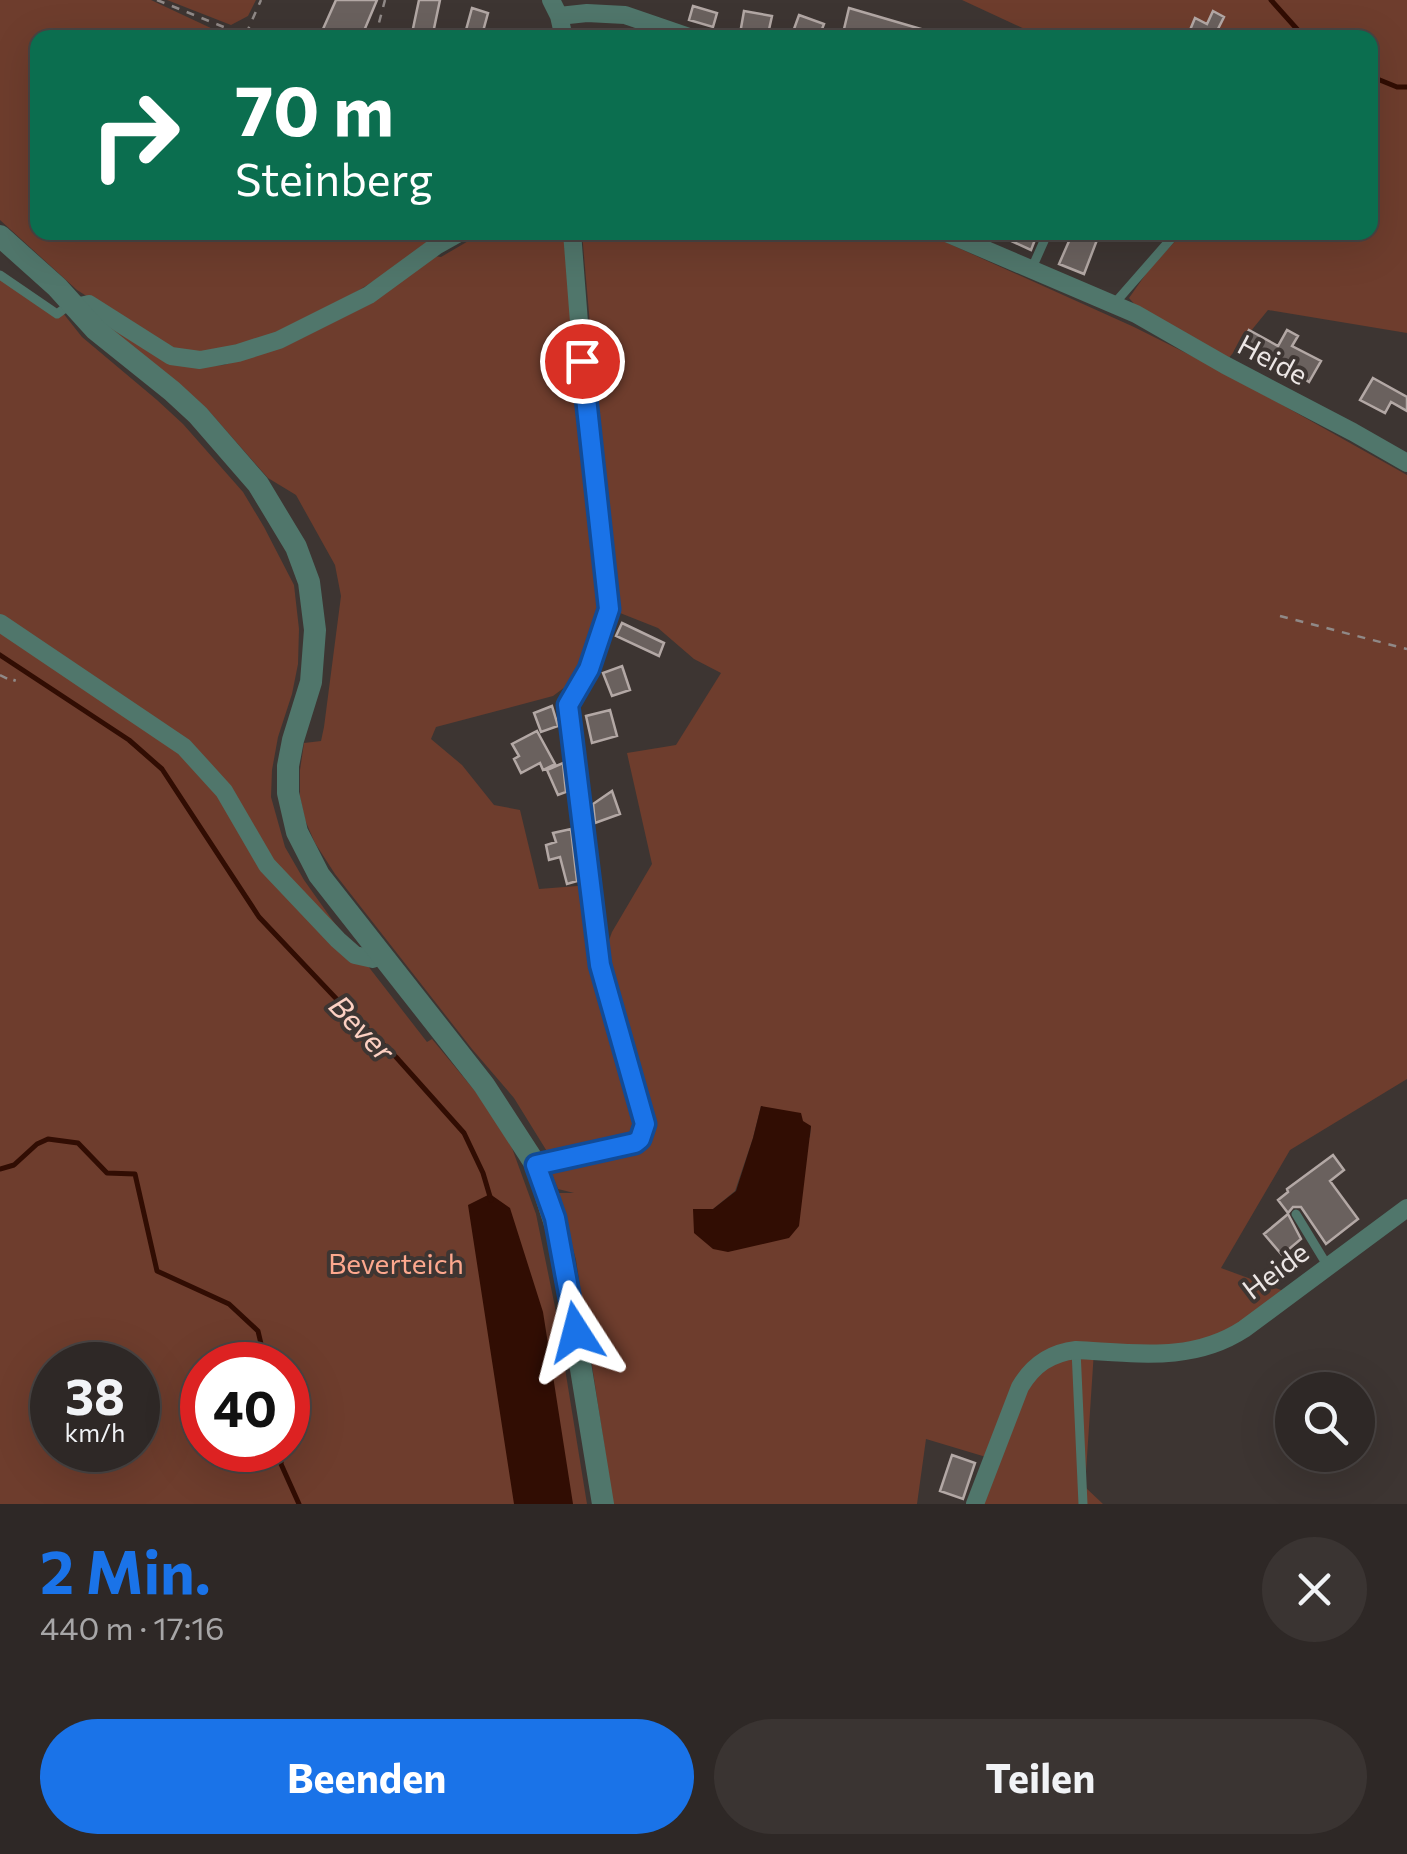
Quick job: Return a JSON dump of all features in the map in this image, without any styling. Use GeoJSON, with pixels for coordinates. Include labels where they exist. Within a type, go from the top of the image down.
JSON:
{"type":"FeatureCollection","features":[{"type":"Feature","properties":{"kind":"street"},"geometry":{"type":"LineString","coordinates":[[555,8],[625,16],[668,30]]}},
{"type":"Feature","properties":{"kind":"street"},"geometry":{"type":"LineString","coordinates":[[0,236],[57,286],[96,330],[172,391],[223,441],[258,484],[296,547],[309,582],[315,630],[310,682],[288,766],[290,805],[298,832],[319,875],[500,1108],[536,1165],[560,1240],[604,1504]]}},
{"type":"Feature","properties":{"kind":"street"},"geometry":{"type":"LineString","coordinates":[[74,305],[89,304],[171,356],[200,360],[238,354],[279,340],[369,295],[446,240]]}},
{"type":"Feature","properties":{"kind":"street"},"geometry":{"type":"LineString","coordinates":[[536,1165],[635,1143],[645,1124],[600,965],[568,705],[589,669],[609,609],[573,240]]}},
{"type":"Feature","properties":{"kind":"street","name":"Heide"},"geometry":{"type":"LineString","coordinates":[[964,240],[1114,304],[1407,464]]}},
{"type":"Feature","properties":{"kind":"street"},"geometry":{"type":"LineString","coordinates":[[0,623],[184,747],[224,791],[267,865],[322,925],[355,955],[373,959],[382,954]]}},
{"type":"Feature","properties":{"kind":"street","name":"Heide"},"geometry":{"type":"LineString","coordinates":[[1076,1350],[1167,1354],[1222,1342],[1407,1208]]}},
{"type":"Feature","properties":{"kind":"street"},"geometry":{"type":"LineString","coordinates":[[975,1504],[1027,1375],[1045,1359],[1076,1350]]}},
{"type":"Feature","properties":{"kind":"lane"},"geometry":{"type":"LineString","coordinates":[[1032,268],[1044,240]]}},
{"type":"Feature","properties":{"kind":"lane"},"geometry":{"type":"LineString","coordinates":[[1114,304],[1170,240]]}},
{"type":"Feature","properties":{"kind":"lane"},"geometry":{"type":"LineString","coordinates":[[0,275],[57,314],[74,305]]}},
{"type":"Feature","properties":{"kind":"lane"},"geometry":{"type":"LineString","coordinates":[[1296,1214],[1327,1265]]}},
{"type":"Feature","properties":{"kind":"lane"},"geometry":{"type":"LineString","coordinates":[[1076,1350],[1083,1504]]}},
{"type":"Feature","properties":{"kind":"path"},"geometry":{"type":"LineString","coordinates":[[158,0],[233,30]]}},
{"type":"Feature","properties":{"kind":"path"},"geometry":{"type":"LineString","coordinates":[[247,30],[261,0]]}},
{"type":"Feature","properties":{"kind":"path"},"geometry":{"type":"LineString","coordinates":[[377,30],[385,0]]}},
{"type":"Feature","properties":{"kind":"path"},"geometry":{"type":"LineString","coordinates":[[1280,616],[1407,648]]}},
{"type":"Feature","properties":{"kind":"path"},"geometry":{"type":"LineString","coordinates":[[0,675],[15,680]]}},
{"type":"Feature","properties":{"kind":"green space"},"geometry":{"type":"Polygon","coordinates":[[[0,0],[151,0],[215,30],[30,30],[30,240],[441,240],[278,335],[224,353],[173,351],[77,290],[0,220],[0,0]]]}},
{"type":"Feature","properties":{"kind":"green space"},"geometry":{"type":"Polygon","coordinates":[[[167,0],[256,0],[248,16],[231,25],[167,0]]]}},
{"type":"Feature","properties":{"kind":"green space"},"geometry":{"type":"Polygon","coordinates":[[[962,0],[1407,0],[1407,333],[1268,310],[1228,359],[1137,307],[1129,298],[1176,240],[1378,240],[1378,30],[1027,30],[962,0]]]}},
{"type":"Feature","properties":{"kind":"green space"},"geometry":{"type":"Polygon","coordinates":[[[470,240],[568,240],[596,578],[606,583],[589,669],[553,696],[436,727],[431,739],[462,765],[494,805],[520,810],[539,889],[590,885],[601,962],[612,932],[652,864],[627,753],[676,745],[721,673],[694,659],[658,628],[615,611],[583,240],[941,240],[1220,370],[1407,475],[1407,1079],[1290,1150],[1221,1268],[1289,1293],[1222,1342],[1094,1351],[1085,1487],[1103,1504],[972,1504],[986,1457],[926,1439],[917,1504],[613,1504],[576,1260],[558,1193],[574,1193],[558,1189],[550,1170],[638,1147],[635,1113],[636,1132],[616,1143],[548,1153],[514,1098],[335,874],[305,820],[300,770],[304,743],[321,741],[324,727],[341,596],[335,565],[296,495],[268,478],[208,410],[106,326],[195,367],[224,365],[275,349],[434,256],[441,257],[470,240]],[[761,1106],[735,1191],[713,1209],[694,1209],[694,1233],[810,1137],[811,1126],[761,1106]]]}},
{"type":"Feature","properties":{"kind":"green space"},"geometry":{"type":"Polygon","coordinates":[[[0,275],[63,313],[82,337],[183,424],[243,492],[294,585],[298,664],[278,737],[271,797],[285,847],[333,921],[427,1042],[432,1039],[504,1126],[536,1214],[587,1504],[0,1504],[0,275]]]}},
{"type":"Feature","properties":{"kind":"shaded area"},"geometry":{"type":"Polygon","coordinates":[[[761,1106],[801,1113],[803,1121],[811,1126],[799,1226],[789,1238],[728,1252],[713,1249],[694,1233],[693,1209],[713,1209],[736,1191],[761,1106]]]}},
{"type":"Feature","properties":{"kind":"shaded area","name":"Beverteich"},"geometry":{"type":"Polygon","coordinates":[[[490,1194],[510,1208],[543,1312],[573,1504],[514,1504],[468,1205],[490,1194]]]}},
{"type":"Feature","properties":{"kind":"building"},"geometry":{"type":"Polygon","coordinates":[[[336,0],[377,0],[364,30],[323,30],[336,0]]]}},
{"type":"Feature","properties":{"kind":"building"},"geometry":{"type":"Polygon","coordinates":[[[419,0],[440,0],[434,30],[413,30],[419,0]]]}},
{"type":"Feature","properties":{"kind":"building"},"geometry":{"type":"Polygon","coordinates":[[[693,6],[717,13],[713,27],[689,20],[693,6]]]}},
{"type":"Feature","properties":{"kind":"building"},"geometry":{"type":"Polygon","coordinates":[[[472,8],[488,13],[483,30],[466,30],[472,8]]]}},
{"type":"Feature","properties":{"kind":"building"},"geometry":{"type":"Polygon","coordinates":[[[849,8],[924,30],[848,30],[844,29],[849,8]]]}},
{"type":"Feature","properties":{"kind":"building"},"geometry":{"type":"Polygon","coordinates":[[[744,11],[772,16],[769,30],[741,28],[744,11]]]}},
{"type":"Feature","properties":{"kind":"building"},"geometry":{"type":"Polygon","coordinates":[[[1213,11],[1224,17],[1220,30],[1190,30],[1195,18],[1207,24],[1213,11]]]}},
{"type":"Feature","properties":{"kind":"building"},"geometry":{"type":"Polygon","coordinates":[[[799,15],[824,24],[822,30],[794,29],[799,15]]]}},
{"type":"Feature","properties":{"kind":"building"},"geometry":{"type":"Polygon","coordinates":[[[1009,240],[1035,240],[1031,250],[1009,240]]]}},
{"type":"Feature","properties":{"kind":"building"},"geometry":{"type":"Polygon","coordinates":[[[1070,240],[1097,240],[1084,274],[1059,264],[1070,240]]]}},
{"type":"Feature","properties":{"kind":"building"},"geometry":{"type":"Polygon","coordinates":[[[1249,330],[1278,346],[1287,330],[1298,336],[1292,346],[1321,361],[1309,382],[1278,368],[1280,365],[1242,343],[1249,330]]]}},
{"type":"Feature","properties":{"kind":"building"},"geometry":{"type":"Polygon","coordinates":[[[1373,378],[1407,397],[1407,411],[1391,402],[1385,413],[1360,400],[1373,378]]]}},
{"type":"Feature","properties":{"kind":"building"},"geometry":{"type":"Polygon","coordinates":[[[622,623],[664,643],[659,656],[616,636],[622,623]]]}},
{"type":"Feature","properties":{"kind":"building"},"geometry":{"type":"Polygon","coordinates":[[[622,666],[630,690],[612,696],[603,673],[622,666]]]}},
{"type":"Feature","properties":{"kind":"building"},"geometry":{"type":"Polygon","coordinates":[[[552,706],[558,726],[541,732],[534,713],[552,706]]]}},
{"type":"Feature","properties":{"kind":"building"},"geometry":{"type":"Polygon","coordinates":[[[610,710],[617,736],[592,743],[586,716],[610,710]]]}},
{"type":"Feature","properties":{"kind":"building"},"geometry":{"type":"Polygon","coordinates":[[[537,731],[555,764],[543,770],[540,763],[521,773],[514,759],[519,756],[512,744],[537,731]]]}},
{"type":"Feature","properties":{"kind":"building"},"geometry":{"type":"Polygon","coordinates":[[[563,763],[566,792],[558,795],[547,770],[563,763]]]}},
{"type":"Feature","properties":{"kind":"building"},"geometry":{"type":"Polygon","coordinates":[[[612,791],[620,814],[595,823],[593,804],[612,791]]]}},
{"type":"Feature","properties":{"kind":"building"},"geometry":{"type":"Polygon","coordinates":[[[571,829],[577,881],[567,884],[560,857],[549,860],[546,845],[556,842],[553,833],[571,829]]]}},
{"type":"Feature","properties":{"kind":"building"},"geometry":{"type":"Polygon","coordinates":[[[1333,1155],[1344,1170],[1330,1181],[1358,1219],[1326,1244],[1301,1207],[1293,1207],[1288,1213],[1278,1200],[1333,1155]]]}},
{"type":"Feature","properties":{"kind":"building"},"geometry":{"type":"Polygon","coordinates":[[[1288,1214],[1301,1239],[1282,1255],[1264,1234],[1288,1214]]]}},
{"type":"Feature","properties":{"kind":"building"},"geometry":{"type":"Polygon","coordinates":[[[952,1455],[975,1463],[963,1499],[940,1491],[952,1455]]]}},
{"type":"Feature","properties":{"kind":"waterway"},"geometry":{"type":"LineString","coordinates":[[1271,0],[1298,30]]}},
{"type":"Feature","properties":{"kind":"waterway"},"geometry":{"type":"LineString","coordinates":[[1378,79],[1407,87]]}},
{"type":"Feature","properties":{"kind":"waterway","name":"Bever"},"geometry":{"type":"LineString","coordinates":[[0,655],[129,740],[162,769],[259,917],[464,1133],[491,1200]]}},
{"type":"Feature","properties":{"kind":"waterway"},"geometry":{"type":"LineString","coordinates":[[0,1169],[14,1165],[48,1139],[78,1143],[107,1173],[135,1174],[157,1271],[229,1304],[258,1331],[261,1342]]}},
{"type":"Feature","properties":{"kind":"waterway"},"geometry":{"type":"LineString","coordinates":[[285,1472],[299,1504]]}},
{"type":"Feature","properties":{"kind":"route"},"geometry":{"type":"LineString","coordinates":[[576,1332],[555,1218],[536,1165],[635,1143],[645,1124],[600,965],[568,705],[589,669],[609,609],[582,361]]}}]}
